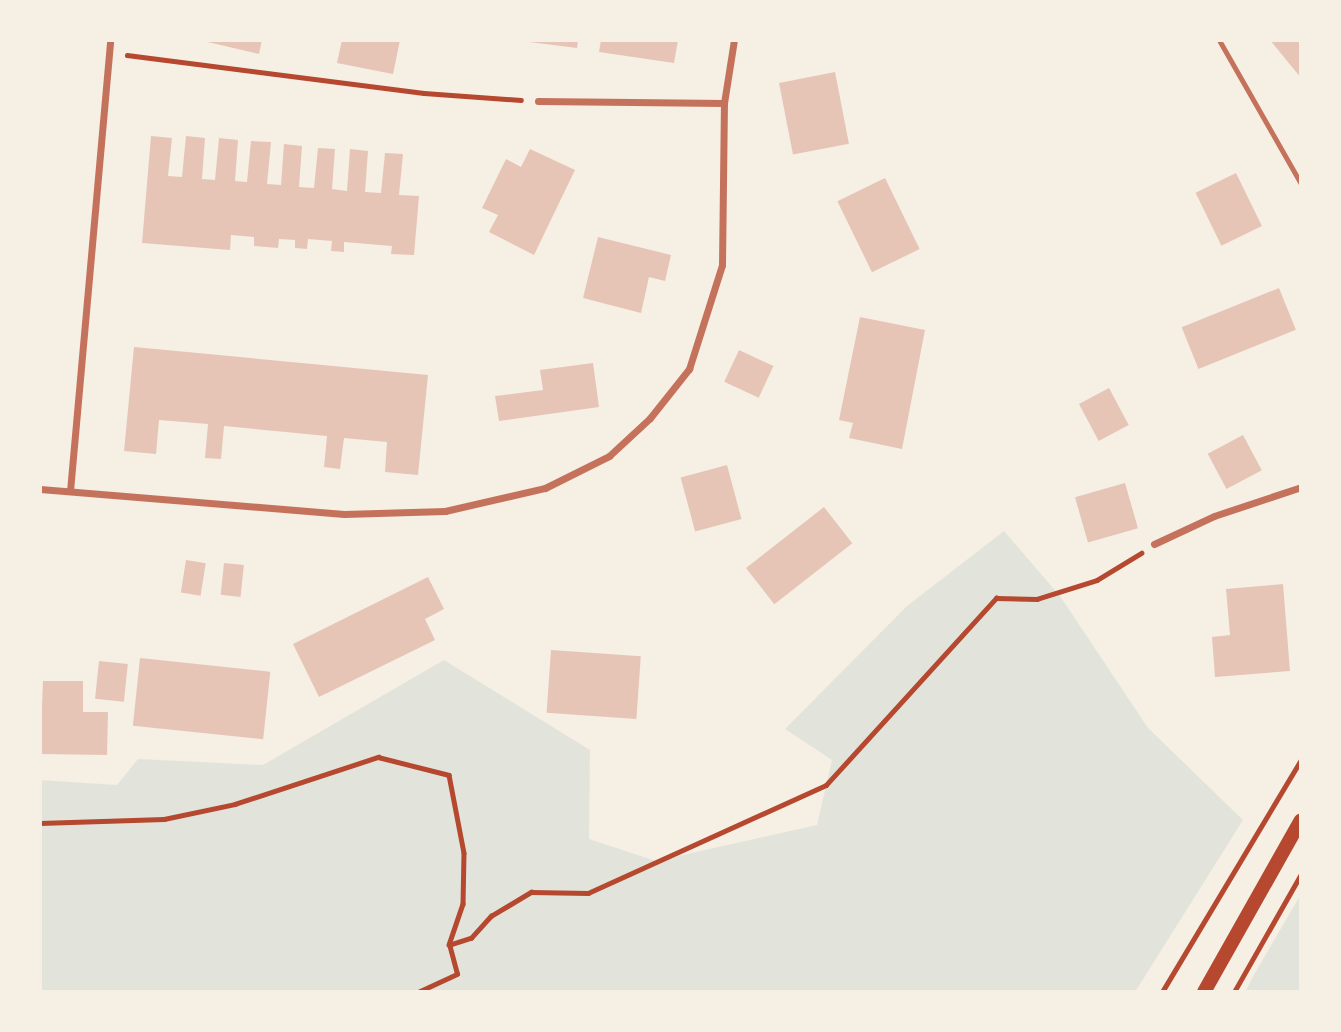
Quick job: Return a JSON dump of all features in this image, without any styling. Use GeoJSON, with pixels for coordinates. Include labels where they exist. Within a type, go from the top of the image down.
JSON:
{"type":"FeatureCollection","features":[{"type":"Feature","properties":{"kind":"main road"},"geometry":{"type":"LineString","coordinates":[[1204,992],[1301,820]]}},
{"type":"Feature","properties":{"kind":"street"},"geometry":{"type":"LineString","coordinates":[[71,491],[110,40]]}},
{"type":"Feature","properties":{"kind":"street"},"geometry":{"type":"LineString","coordinates":[[40,489],[344,514],[445,510],[545,488],[609,456],[650,418],[689,369],[722,265],[724,103],[734,40]]}},
{"type":"Feature","properties":{"kind":"street"},"geometry":{"type":"LineString","coordinates":[[538,101],[724,103]]}},
{"type":"Feature","properties":{"kind":"street"},"geometry":{"type":"LineString","coordinates":[[1154,544],[1214,516],[1301,487]]}},
{"type":"Feature","properties":{"kind":"lane"},"geometry":{"type":"LineString","coordinates":[[1219,40],[1301,184]]}},
{"type":"Feature","properties":{"kind":"path"},"geometry":{"type":"LineString","coordinates":[[108,53],[424,93],[538,101]]}},
{"type":"Feature","properties":{"kind":"path"},"geometry":{"type":"LineString","coordinates":[[449,945],[471,938],[491,916],[531,892],[588,893],[826,785],[996,598],[1037,599],[1097,580],[1154,544]]}},
{"type":"Feature","properties":{"kind":"path"},"geometry":{"type":"LineString","coordinates":[[40,822],[164,819],[235,804],[378,757],[449,775],[464,853],[463,904],[449,945],[457,974],[418,992]]}},
{"type":"Feature","properties":{"kind":"path"},"geometry":{"type":"LineString","coordinates":[[1162,992],[1301,760]]}},
{"type":"Feature","properties":{"kind":"path"},"geometry":{"type":"LineString","coordinates":[[1234,992],[1301,874]]}},
{"type":"Feature","properties":{"kind":"shaded area"},"geometry":{"type":"Polygon","coordinates":[[[1004,531],[1060,596],[1148,728],[1243,820],[1135,992],[40,992],[40,780],[117,785],[138,759],[263,765],[444,660],[590,750],[589,839],[656,861],[817,825],[832,760],[785,729],[907,606],[1004,531]]]}},
{"type":"Feature","properties":{"kind":"shaded area"},"geometry":{"type":"Polygon","coordinates":[[[1301,894],[1301,992],[1245,992],[1255,973],[1301,894]]]}},
{"type":"Feature","properties":{"kind":"building"},"geometry":{"type":"Polygon","coordinates":[[[199,40],[262,40],[259,54],[199,40]]]}},
{"type":"Feature","properties":{"kind":"building"},"geometry":{"type":"Polygon","coordinates":[[[342,40],[400,40],[393,74],[337,63],[342,40]]]}},
{"type":"Feature","properties":{"kind":"building"},"geometry":{"type":"Polygon","coordinates":[[[513,40],[578,40],[577,48],[513,40]]]}},
{"type":"Feature","properties":{"kind":"building"},"geometry":{"type":"Polygon","coordinates":[[[601,40],[678,40],[674,63],[599,52],[601,40]]]}},
{"type":"Feature","properties":{"kind":"building"},"geometry":{"type":"Polygon","coordinates":[[[1270,40],[1301,40],[1301,78],[1270,40]]]}},
{"type":"Feature","properties":{"kind":"building"},"geometry":{"type":"Polygon","coordinates":[[[835,72],[849,144],[793,155],[779,83],[835,72]]]}},
{"type":"Feature","properties":{"kind":"building"},"geometry":{"type":"Polygon","coordinates":[[[151,136],[172,138],[168,176],[182,177],[186,136],[205,138],[202,179],[215,180],[219,138],[238,140],[235,181],[247,182],[251,141],[271,142],[267,184],[281,185],[284,144],[302,146],[299,187],[314,188],[318,148],[335,149],[332,189],[347,191],[350,149],[368,151],[365,192],[381,193],[385,153],[403,154],[399,195],[419,196],[414,255],[391,254],[392,246],[344,242],[344,252],[331,251],[332,241],[308,239],[307,249],[295,248],[295,240],[279,239],[278,248],[254,246],[254,237],[231,235],[230,250],[142,243],[151,136]]]}},
{"type":"Feature","properties":{"kind":"building"},"geometry":{"type":"Polygon","coordinates":[[[530,149],[575,170],[534,255],[489,232],[498,215],[482,208],[506,159],[521,167],[530,149]]]}},
{"type":"Feature","properties":{"kind":"building"},"geometry":{"type":"Polygon","coordinates":[[[1236,173],[1262,226],[1221,246],[1196,193],[1236,173]]]}},
{"type":"Feature","properties":{"kind":"building"},"geometry":{"type":"Polygon","coordinates":[[[885,178],[920,249],[872,272],[837,201],[885,178]]]}},
{"type":"Feature","properties":{"kind":"building"},"geometry":{"type":"Polygon","coordinates":[[[598,237],[671,255],[665,281],[649,277],[641,313],[583,298],[598,237]]]}},
{"type":"Feature","properties":{"kind":"building"},"geometry":{"type":"Polygon","coordinates":[[[1279,288],[1296,330],[1199,369],[1182,327],[1279,288]]]}},
{"type":"Feature","properties":{"kind":"building"},"geometry":{"type":"Polygon","coordinates":[[[860,317],[925,330],[902,449],[849,438],[853,423],[839,420],[860,317]]]}},
{"type":"Feature","properties":{"kind":"building"},"geometry":{"type":"Polygon","coordinates":[[[134,347],[428,375],[418,475],[385,472],[387,442],[344,438],[340,469],[324,467],[327,436],[224,426],[221,459],[205,458],[208,424],[159,420],[156,454],[124,451],[134,347]]]}},
{"type":"Feature","properties":{"kind":"building"},"geometry":{"type":"Polygon","coordinates":[[[739,350],[773,366],[759,398],[724,382],[739,350]]]}},
{"type":"Feature","properties":{"kind":"building"},"geometry":{"type":"Polygon","coordinates":[[[593,363],[599,407],[499,421],[495,396],[543,390],[540,370],[593,363]]]}},
{"type":"Feature","properties":{"kind":"building"},"geometry":{"type":"Polygon","coordinates":[[[1109,388],[1129,425],[1099,441],[1079,404],[1109,388]]]}},
{"type":"Feature","properties":{"kind":"building"},"geometry":{"type":"Polygon","coordinates":[[[1243,435],[1262,470],[1226,489],[1208,454],[1243,435]]]}},
{"type":"Feature","properties":{"kind":"building"},"geometry":{"type":"Polygon","coordinates":[[[727,465],[741,519],[695,532],[681,477],[727,465]]]}},
{"type":"Feature","properties":{"kind":"building"},"geometry":{"type":"Polygon","coordinates":[[[1125,483],[1138,528],[1088,543],[1075,497],[1125,483]]]}},
{"type":"Feature","properties":{"kind":"building"},"geometry":{"type":"Polygon","coordinates":[[[824,507],[852,543],[774,604],[746,568],[824,507]]]}},
{"type":"Feature","properties":{"kind":"building"},"geometry":{"type":"Polygon","coordinates":[[[186,560],[206,563],[201,596],[181,593],[186,560]]]}},
{"type":"Feature","properties":{"kind":"building"},"geometry":{"type":"Polygon","coordinates":[[[224,563],[244,565],[241,597],[221,595],[224,563]]]}},
{"type":"Feature","properties":{"kind":"building"},"geometry":{"type":"Polygon","coordinates":[[[428,577],[444,609],[425,619],[435,640],[319,697],[293,644],[428,577]]]}},
{"type":"Feature","properties":{"kind":"building"},"geometry":{"type":"Polygon","coordinates":[[[1283,584],[1290,671],[1215,677],[1212,637],[1230,635],[1226,589],[1283,584]]]}},
{"type":"Feature","properties":{"kind":"building"},"geometry":{"type":"Polygon","coordinates":[[[551,650],[641,656],[636,719],[547,713],[551,650]]]}},
{"type":"Feature","properties":{"kind":"building"},"geometry":{"type":"Polygon","coordinates":[[[140,658],[270,672],[263,739],[133,726],[140,658]]]}},
{"type":"Feature","properties":{"kind":"building"},"geometry":{"type":"Polygon","coordinates":[[[99,661],[128,664],[124,702],[95,699],[99,661]]]}},
{"type":"Feature","properties":{"kind":"building"},"geometry":{"type":"Polygon","coordinates":[[[43,681],[83,681],[83,712],[108,712],[107,755],[40,754],[43,681]]]}}]}
